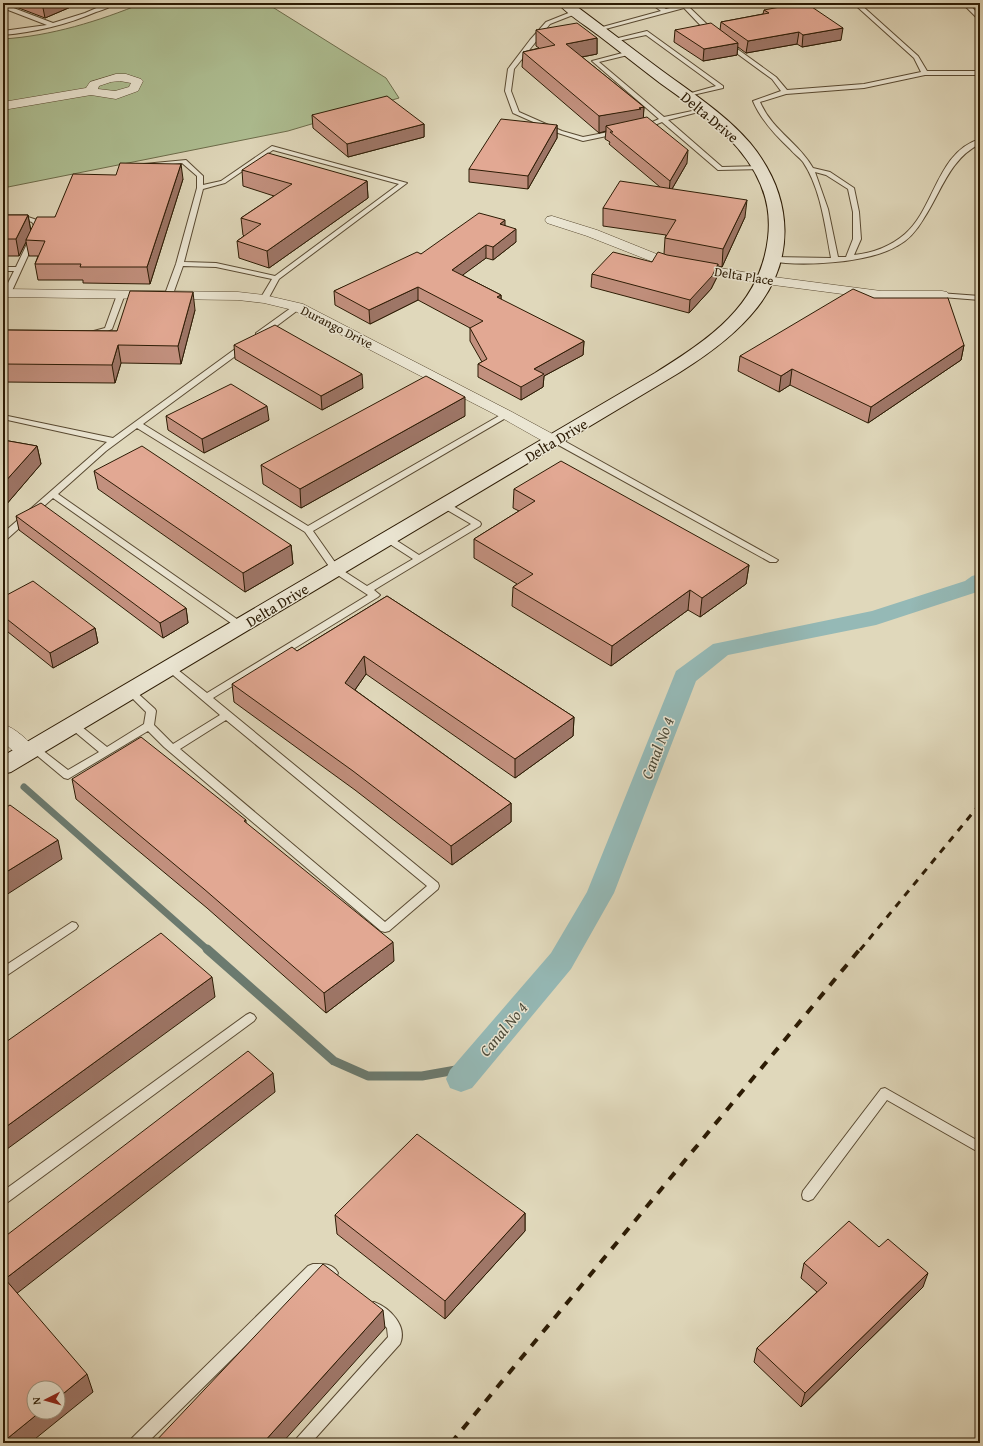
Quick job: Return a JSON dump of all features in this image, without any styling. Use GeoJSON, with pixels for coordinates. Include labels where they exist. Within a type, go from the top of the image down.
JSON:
{"type":"FeatureCollection","features":[{"type":"Feature","properties":{"kind":"main road","name":"Delta Drive"},"geometry":{"type":"LineString","coordinates":[[3,766],[555,441],[692,357],[722,334],[746,310],[766,280],[773,259],[777,228],[775,204],[768,182],[761,168],[730,130],[704,108],[570,8]]}},
{"type":"Feature","properties":{"kind":"street"},"geometry":{"type":"LineString","coordinates":[[3,106],[91,91]]}},
{"type":"Feature","properties":{"kind":"street","name":"Delta Place"},"geometry":{"type":"LineString","coordinates":[[552,220],[592,233],[666,262],[766,280],[881,295],[942,295]]}},
{"type":"Feature","properties":{"kind":"street","name":"Durango Drive"},"geometry":{"type":"LineString","coordinates":[[5,293],[238,296],[264,299],[298,307],[555,441]]}},
{"type":"Feature","properties":{"kind":"street"},"geometry":{"type":"LineString","coordinates":[[3,731],[30,750]]}},
{"type":"Feature","properties":{"kind":"lane"},"geometry":{"type":"LineString","coordinates":[[3,33],[23,32],[92,14],[114,3]]}},
{"type":"Feature","properties":{"kind":"lane"},"geometry":{"type":"LineString","coordinates":[[652,3],[664,12]]}},
{"type":"Feature","properties":{"kind":"lane"},"geometry":{"type":"LineString","coordinates":[[598,29],[624,24],[685,6],[704,3]]}},
{"type":"Feature","properties":{"kind":"lane"},"geometry":{"type":"LineString","coordinates":[[856,3],[916,57],[925,73]]}},
{"type":"Feature","properties":{"kind":"lane"},"geometry":{"type":"LineString","coordinates":[[965,3],[980,19]]}},
{"type":"Feature","properties":{"kind":"lane"},"geometry":{"type":"LineString","coordinates":[[3,6],[51,24]]}},
{"type":"Feature","properties":{"kind":"lane"},"geometry":{"type":"LineString","coordinates":[[685,6],[706,28],[718,37]]}},
{"type":"Feature","properties":{"kind":"lane"},"geometry":{"type":"LineString","coordinates":[[570,8],[548,23],[512,69],[508,91],[516,113],[560,132],[583,139],[625,131]]}},
{"type":"Feature","properties":{"kind":"lane"},"geometry":{"type":"LineString","coordinates":[[613,40],[647,33],[721,87],[686,96]]}},
{"type":"Feature","properties":{"kind":"lane"},"geometry":{"type":"LineString","coordinates":[[724,42],[774,78],[785,92]]}},
{"type":"Feature","properties":{"kind":"lane"},"geometry":{"type":"LineString","coordinates":[[630,53],[595,61],[720,169],[761,168]]}},
{"type":"Feature","properties":{"kind":"lane"},"geometry":{"type":"LineString","coordinates":[[835,259],[828,220],[818,186],[810,169],[805,161],[777,132],[760,111],[756,101],[785,92],[864,86],[925,73],[980,73]]}},
{"type":"Feature","properties":{"kind":"lane"},"geometry":{"type":"LineString","coordinates":[[632,130],[704,108]]}},
{"type":"Feature","properties":{"kind":"lane"},"geometry":{"type":"LineString","coordinates":[[773,259],[804,261],[849,258],[879,252],[898,243],[908,235],[927,208],[951,162],[964,150],[980,141]]}},
{"type":"Feature","properties":{"kind":"lane"},"geometry":{"type":"LineString","coordinates":[[200,188],[223,182],[272,148],[404,183],[276,278],[264,299]]}},
{"type":"Feature","properties":{"kind":"lane"},"geometry":{"type":"LineString","coordinates":[[142,166],[184,161],[200,176],[200,188],[180,264],[169,294]]}},
{"type":"Feature","properties":{"kind":"lane"},"geometry":{"type":"LineString","coordinates":[[810,169],[828,173],[851,188],[856,212],[857,239],[849,258]]}},
{"type":"Feature","properties":{"kind":"lane"},"geometry":{"type":"LineString","coordinates":[[3,218],[25,218],[35,221],[38,227],[5,293]]}},
{"type":"Feature","properties":{"kind":"lane"},"geometry":{"type":"LineString","coordinates":[[180,264],[216,265],[276,278]]}},
{"type":"Feature","properties":{"kind":"lane"},"geometry":{"type":"LineString","coordinates":[[3,269],[18,269]]}},
{"type":"Feature","properties":{"kind":"lane"},"geometry":{"type":"LineString","coordinates":[[81,334],[96,334],[108,329],[120,294]]}},
{"type":"Feature","properties":{"kind":"lane"},"geometry":{"type":"LineString","coordinates":[[942,295],[980,298]]}},
{"type":"Feature","properties":{"kind":"lane"},"geometry":{"type":"LineString","coordinates":[[3,538],[103,448],[298,307]]}},
{"type":"Feature","properties":{"kind":"lane"},"geometry":{"type":"LineString","coordinates":[[308,530],[506,415]]}},
{"type":"Feature","properties":{"kind":"lane"},"geometry":{"type":"LineString","coordinates":[[3,417],[114,440]]}},
{"type":"Feature","properties":{"kind":"lane"},"geometry":{"type":"LineString","coordinates":[[137,424],[308,530],[336,570],[375,595],[206,698]]}},
{"type":"Feature","properties":{"kind":"lane"},"geometry":{"type":"LineString","coordinates":[[555,441],[773,560]]}},
{"type":"Feature","properties":{"kind":"lane"},"geometry":{"type":"LineString","coordinates":[[52,494],[241,626]]}},
{"type":"Feature","properties":{"kind":"lane"},"geometry":{"type":"LineString","coordinates":[[367,590],[477,524],[445,505]]}},
{"type":"Feature","properties":{"kind":"lane"},"geometry":{"type":"LineString","coordinates":[[388,539],[419,559]]}},
{"type":"Feature","properties":{"kind":"lane"},"geometry":{"type":"LineString","coordinates":[[149,726],[173,749],[385,928],[434,886],[170,668]]}},
{"type":"Feature","properties":{"kind":"lane"},"geometry":{"type":"LineString","coordinates":[[130,691],[151,711],[149,726]]}},
{"type":"Feature","properties":{"kind":"lane"},"geometry":{"type":"LineString","coordinates":[[173,749],[227,715]]}},
{"type":"Feature","properties":{"kind":"lane"},"geometry":{"type":"LineString","coordinates":[[73,725],[106,752]]}},
{"type":"Feature","properties":{"kind":"lane"},"geometry":{"type":"LineString","coordinates":[[30,750],[68,775],[149,726]]}},
{"type":"Feature","properties":{"kind":"lane"},"geometry":{"type":"LineString","coordinates":[[3,973],[72,926]]}},
{"type":"Feature","properties":{"kind":"lane"},"geometry":{"type":"LineString","coordinates":[[3,1198],[250,1018]]}},
{"type":"Feature","properties":{"kind":"lane"},"geometry":{"type":"LineString","coordinates":[[808,1195],[885,1093],[980,1148]]}},
{"type":"Feature","properties":{"kind":"lane"},"geometry":{"type":"LineString","coordinates":[[137,1443],[313,1270],[327,1270],[339,1280]]}},
{"type":"Feature","properties":{"kind":"lane"},"geometry":{"type":"LineString","coordinates":[[302,1443],[395,1339],[394,1324],[364,1300]]}},
{"type":"Feature","properties":{"kind":"green space"},"geometry":{"type":"Polygon","coordinates":[[[143,3],[266,3],[386,78],[399,98],[288,131],[3,188],[3,39],[39,35],[74,27],[143,3]]]}},
{"type":"Feature","properties":{"kind":"building"},"geometry":{"type":"Polygon","coordinates":[[[806,3],[843,28],[803,35],[799,32],[748,41],[721,22],[769,13],[764,10],[806,3]]]}},
{"type":"Feature","properties":{"kind":"building"},"geometry":{"type":"Polygon","coordinates":[[[577,23],[597,38],[566,44],[644,107],[639,108],[641,109],[599,116],[523,52],[555,45],[536,30],[577,23]]]}},
{"type":"Feature","properties":{"kind":"building"},"geometry":{"type":"Polygon","coordinates":[[[711,23],[738,43],[704,49],[675,30],[711,23]]]}},
{"type":"Feature","properties":{"kind":"building"},"geometry":{"type":"Polygon","coordinates":[[[387,96],[424,124],[347,144],[312,115],[387,96]]]}},
{"type":"Feature","properties":{"kind":"building"},"geometry":{"type":"Polygon","coordinates":[[[647,117],[688,150],[670,181],[610,132],[613,132],[606,126],[647,117]]]}},
{"type":"Feature","properties":{"kind":"building"},"geometry":{"type":"Polygon","coordinates":[[[501,119],[557,125],[528,176],[469,169],[501,119]]]}},
{"type":"Feature","properties":{"kind":"building"},"geometry":{"type":"Polygon","coordinates":[[[268,153],[367,181],[267,251],[237,241],[261,224],[241,218],[292,184],[242,170],[268,153]]]}},
{"type":"Feature","properties":{"kind":"building"},"geometry":{"type":"Polygon","coordinates":[[[120,163],[181,164],[147,267],[80,267],[81,264],[35,264],[45,241],[26,240],[37,217],[55,217],[73,174],[116,175],[120,163]]]}},
{"type":"Feature","properties":{"kind":"building"},"geometry":{"type":"Polygon","coordinates":[[[620,181],[747,200],[723,249],[665,238],[676,220],[603,208],[620,181]]]}},
{"type":"Feature","properties":{"kind":"building"},"geometry":{"type":"Polygon","coordinates":[[[479,213],[505,220],[500,224],[516,229],[493,247],[486,245],[452,270],[501,295],[497,297],[584,341],[534,369],[544,374],[521,387],[478,364],[487,359],[470,328],[483,321],[418,287],[369,310],[334,291],[417,252],[421,254],[479,213]]]}},
{"type":"Feature","properties":{"kind":"building"},"geometry":{"type":"Polygon","coordinates":[[[3,215],[28,215],[16,239],[3,239],[3,215]]]}},
{"type":"Feature","properties":{"kind":"building"},"geometry":{"type":"Polygon","coordinates":[[[613,252],[652,262],[658,252],[718,264],[712,276],[690,300],[592,274],[613,252]]]}},
{"type":"Feature","properties":{"kind":"building"},"geometry":{"type":"Polygon","coordinates":[[[853,289],[874,298],[948,298],[964,345],[871,407],[792,369],[781,376],[740,356],[853,289]]]}},
{"type":"Feature","properties":{"kind":"building"},"geometry":{"type":"Polygon","coordinates":[[[130,291],[193,292],[178,346],[118,345],[112,365],[3,364],[3,330],[117,331],[130,291]]]}},
{"type":"Feature","properties":{"kind":"building"},"geometry":{"type":"Polygon","coordinates":[[[275,325],[362,374],[321,396],[234,345],[275,325]]]}},
{"type":"Feature","properties":{"kind":"building"},"geometry":{"type":"Polygon","coordinates":[[[426,376],[465,397],[300,489],[261,465],[426,376]]]}},
{"type":"Feature","properties":{"kind":"building"},"geometry":{"type":"Polygon","coordinates":[[[231,384],[267,406],[202,439],[166,416],[231,384]]]}},
{"type":"Feature","properties":{"kind":"building"},"geometry":{"type":"Polygon","coordinates":[[[3,440],[37,446],[3,484],[3,440]]]}},
{"type":"Feature","properties":{"kind":"building"},"geometry":{"type":"Polygon","coordinates":[[[142,446],[291,545],[243,573],[94,471],[142,446]]]}},
{"type":"Feature","properties":{"kind":"building"},"geometry":{"type":"Polygon","coordinates":[[[561,461],[749,565],[702,598],[690,590],[612,646],[513,587],[533,574],[474,539],[535,501],[514,489],[561,461]]]}},
{"type":"Feature","properties":{"kind":"building"},"geometry":{"type":"Polygon","coordinates":[[[41,503],[186,608],[160,623],[16,516],[41,503]]]}},
{"type":"Feature","properties":{"kind":"building"},"geometry":{"type":"Polygon","coordinates":[[[33,581],[95,628],[50,653],[3,616],[3,597],[33,581]]]}},
{"type":"Feature","properties":{"kind":"building"},"geometry":{"type":"Polygon","coordinates":[[[387,596],[574,717],[515,759],[364,656],[345,683],[511,803],[451,846],[353,771],[232,684],[292,647],[297,651],[387,596]]]}},
{"type":"Feature","properties":{"kind":"building"},"geometry":{"type":"Polygon","coordinates":[[[141,737],[246,820],[244,821],[393,942],[324,993],[204,889],[72,779],[141,737]]]}},
{"type":"Feature","properties":{"kind":"building"},"geometry":{"type":"Polygon","coordinates":[[[10,805],[58,840],[3,874],[3,809],[10,805]]]}},
{"type":"Feature","properties":{"kind":"building"},"geometry":{"type":"Polygon","coordinates":[[[161,933],[212,977],[3,1129],[3,1044],[161,933]]]}},
{"type":"Feature","properties":{"kind":"building"},"geometry":{"type":"Polygon","coordinates":[[[248,1051],[273,1073],[5,1279],[87,1374],[66,1391],[66,1380],[26,1380],[26,1420],[30,1420],[3,1442],[3,1238],[248,1051]]]}},
{"type":"Feature","properties":{"kind":"building"},"geometry":{"type":"Polygon","coordinates":[[[417,1134],[525,1213],[445,1301],[335,1215],[417,1134]]]}},
{"type":"Feature","properties":{"kind":"building"},"geometry":{"type":"Polygon","coordinates":[[[849,1221],[879,1247],[888,1239],[928,1273],[805,1393],[757,1348],[827,1283],[804,1263],[849,1221]]]}},
{"type":"Feature","properties":{"kind":"building"},"geometry":{"type":"Polygon","coordinates":[[[323,1264],[383,1310],[263,1443],[154,1443],[323,1264]]]}},
{"type":"Feature","properties":{"kind":"waterway","name":"Canal No 4"},"geometry":{"type":"LineString","coordinates":[[461,1079],[561,961],[600,893],[685,677],[721,649],[876,618],[973,586],[980,581]]}},
{"type":"Feature","properties":{"kind":"waterway"},"geometry":{"type":"LineString","coordinates":[[24,787],[208,950]]}},
{"type":"Feature","properties":{"kind":"waterway"},"geometry":{"type":"LineString","coordinates":[[207,949],[334,1061],[368,1076],[422,1076],[473,1067]]}},
{"type":"Feature","properties":{"kind":"railway"},"geometry":{"type":"LineString","coordinates":[[860,950],[980,804]]}},
{"type":"Feature","properties":{"kind":"railway"},"geometry":{"type":"LineString","coordinates":[[451,1443],[860,949]]}}]}
